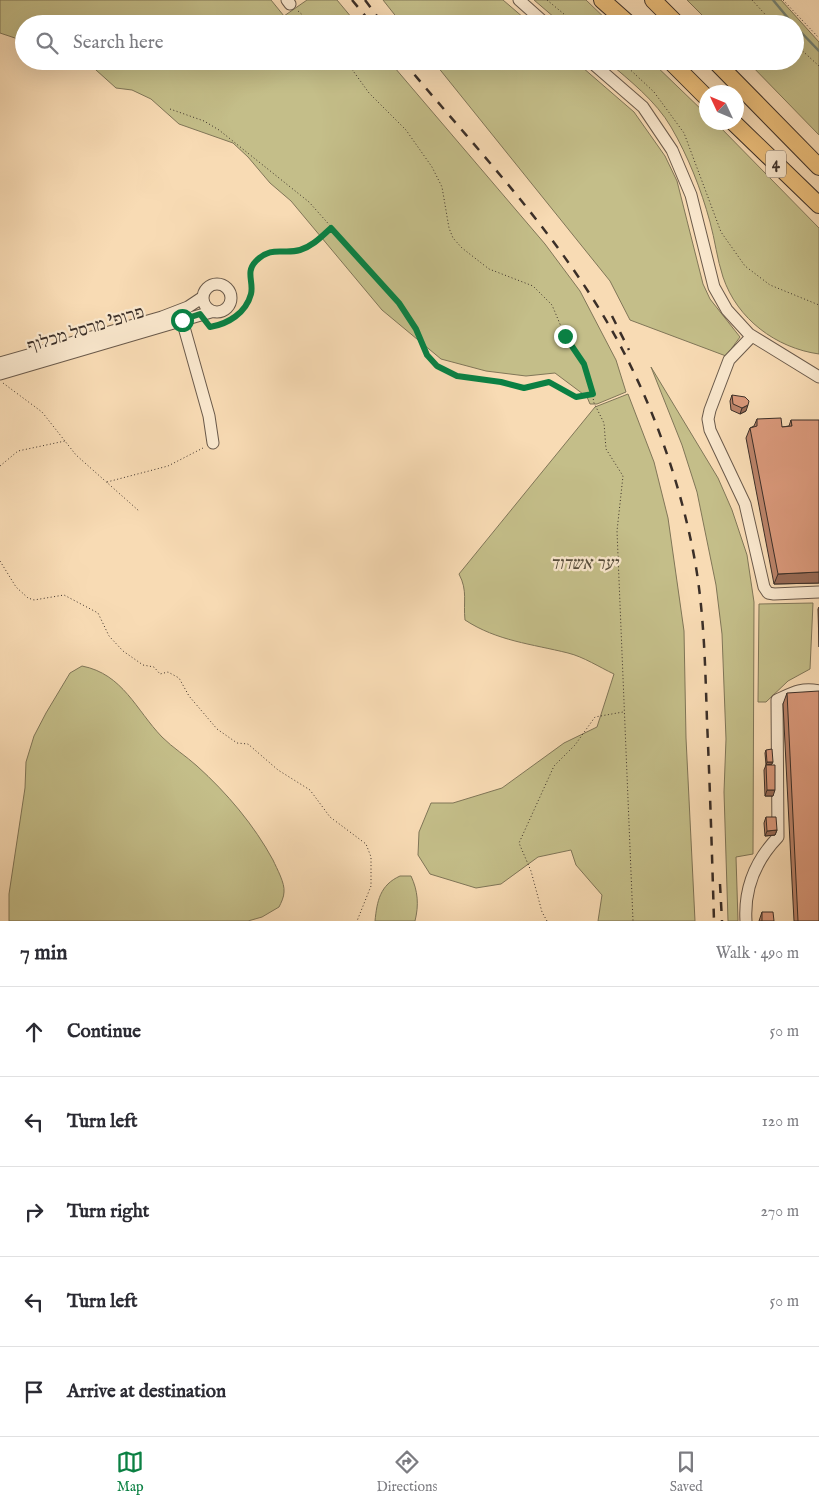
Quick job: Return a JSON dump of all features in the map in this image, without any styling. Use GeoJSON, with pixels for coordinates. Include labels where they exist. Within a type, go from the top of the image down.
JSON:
{"type":"FeatureCollection","features":[{"type":"Feature","properties":{"kind":"highway"},"geometry":{"type":"LineString","coordinates":[[602,0],[620,15]]}},
{"type":"Feature","properties":{"kind":"highway"},"geometry":{"type":"LineString","coordinates":[[607,0],[621,15]]}},
{"type":"Feature","properties":{"kind":"highway"},"geometry":{"type":"LineString","coordinates":[[653,0],[668,15]]}},
{"type":"Feature","properties":{"kind":"highway"},"geometry":{"type":"LineString","coordinates":[[663,0],[674,15]]}},
{"type":"Feature","properties":{"kind":"highway"},"geometry":{"type":"LineString","coordinates":[[679,70],[699,90]]}},
{"type":"Feature","properties":{"kind":"highway","name":"4"},"geometry":{"type":"LineString","coordinates":[[724,70],[819,167]]}},
{"type":"Feature","properties":{"kind":"highway","name":"4"},"geometry":{"type":"LineString","coordinates":[[740,130],[819,205]]}},
{"type":"Feature","properties":{"kind":"street"},"geometry":{"type":"LineString","coordinates":[[519,0],[536,15]]}},
{"type":"Feature","properties":{"kind":"street"},"geometry":{"type":"LineString","coordinates":[[600,70],[643,107],[664,134],[686,178],[702,234],[714,287],[727,310],[752,336],[819,377]]}},
{"type":"Feature","properties":{"kind":"street"},"geometry":{"type":"LineString","coordinates":[[215,284],[224,286],[230,293],[231,302],[225,310],[206,313],[203,297],[206,288],[215,284]]}},
{"type":"Feature","properties":{"kind":"street","name":"פרופ' מרסל מכלוף"},"geometry":{"type":"LineString","coordinates":[[0,363],[162,317],[188,308],[203,297]]}},
{"type":"Feature","properties":{"kind":"street","name":"פרופ' מרסל מכלוף"},"geometry":{"type":"LineString","coordinates":[[0,374],[206,313]]}},
{"type":"Feature","properties":{"kind":"street"},"geometry":{"type":"LineString","coordinates":[[182,320],[210,416],[213,443]]}},
{"type":"Feature","properties":{"kind":"street"},"geometry":{"type":"LineString","coordinates":[[752,336],[729,360],[710,410],[708,418],[710,430],[745,504],[764,587],[768,593],[819,592]]}},
{"type":"Feature","properties":{"kind":"street"},"geometry":{"type":"LineString","coordinates":[[798,364],[819,369]]}},
{"type":"Feature","properties":{"kind":"street"},"geometry":{"type":"LineString","coordinates":[[746,921],[751,877],[766,849],[778,837],[777,700],[797,690],[808,688],[819,692]]}},
{"type":"Feature","properties":{"kind":"path"},"geometry":{"type":"LineString","coordinates":[[547,0],[565,15]]}},
{"type":"Feature","properties":{"kind":"path"},"geometry":{"type":"LineString","coordinates":[[752,0],[766,15]]}},
{"type":"Feature","properties":{"kind":"path"},"geometry":{"type":"LineString","coordinates":[[783,0],[797,15]]}},
{"type":"Feature","properties":{"kind":"path"},"geometry":{"type":"LineString","coordinates":[[288,2],[303,15]]}},
{"type":"Feature","properties":{"kind":"path"},"geometry":{"type":"LineString","coordinates":[[804,22],[819,38]]}},
{"type":"Feature","properties":{"kind":"path"},"geometry":{"type":"LineString","coordinates":[[804,52],[819,66]]}},
{"type":"Feature","properties":{"kind":"path"},"geometry":{"type":"LineString","coordinates":[[352,70],[369,93],[411,136],[432,166],[442,186],[449,228],[453,238],[481,264],[533,286],[547,297],[556,312],[565,336],[584,364],[597,409],[604,423],[606,449],[623,476],[618,531],[633,921]]}},
{"type":"Feature","properties":{"kind":"path"},"geometry":{"type":"LineString","coordinates":[[631,70],[654,92],[684,133],[722,232],[745,266],[770,284],[819,305]]}},
{"type":"Feature","properties":{"kind":"path"},"geometry":{"type":"LineString","coordinates":[[170,109],[204,121],[228,135],[303,196],[392,294],[412,321],[427,355],[442,369],[464,378],[501,382],[524,388],[549,382],[576,397],[593,394]]}},
{"type":"Feature","properties":{"kind":"path"},"geometry":{"type":"LineString","coordinates":[[206,313],[210,327],[233,319],[251,294],[249,274],[257,260],[275,250],[296,251],[309,247],[331,228]]}},
{"type":"Feature","properties":{"kind":"path"},"geometry":{"type":"LineString","coordinates":[[0,381],[42,412],[76,455],[139,511]]}},
{"type":"Feature","properties":{"kind":"path"},"geometry":{"type":"LineString","coordinates":[[0,466],[18,451],[65,440]]}},
{"type":"Feature","properties":{"kind":"path"},"geometry":{"type":"LineString","coordinates":[[106,482],[168,466],[213,443]]}},
{"type":"Feature","properties":{"kind":"path"},"geometry":{"type":"LineString","coordinates":[[0,560],[14,584],[28,598],[34,600],[64,595],[98,613],[109,636],[123,651],[143,665],[154,667],[160,674],[168,672],[179,678],[190,696],[217,729],[237,743],[248,744],[278,770],[310,790],[330,817],[366,844],[371,857],[370,886],[357,921]]}},
{"type":"Feature","properties":{"kind":"path"},"geometry":{"type":"LineString","coordinates":[[547,921],[542,912],[531,871],[519,843],[554,766],[575,745],[596,716],[624,712]]}},
{"type":"Feature","properties":{"kind":"green space"},"geometry":{"type":"Polygon","coordinates":[[[0,0],[271,0],[283,15],[15,15],[15,38],[0,33],[0,0]]]}},
{"type":"Feature","properties":{"kind":"green space"},"geometry":{"type":"Polygon","coordinates":[[[307,0],[337,0],[350,15],[285,15],[307,0]]]}},
{"type":"Feature","properties":{"kind":"green space"},"geometry":{"type":"Polygon","coordinates":[[[383,0],[503,0],[520,15],[395,15],[383,0]]]}},
{"type":"Feature","properties":{"kind":"green space"},"geometry":{"type":"Polygon","coordinates":[[[534,0],[586,0],[602,15],[552,15],[534,0]]]}},
{"type":"Feature","properties":{"kind":"green space"},"geometry":{"type":"Polygon","coordinates":[[[687,0],[781,0],[795,15],[702,15],[687,0]]]}},
{"type":"Feature","properties":{"kind":"green space"},"geometry":{"type":"Polygon","coordinates":[[[804,25],[819,42],[819,135],[756,70],[804,70],[804,25]]]}},
{"type":"Feature","properties":{"kind":"green space"},"geometry":{"type":"Polygon","coordinates":[[[96,70],[397,70],[545,244],[580,291],[616,360],[626,392],[597,404],[590,404],[587,397],[555,373],[526,376],[486,371],[441,359],[382,310],[291,201],[270,183],[248,157],[233,143],[179,124],[151,99],[132,90],[116,88],[96,70]]]}},
{"type":"Feature","properties":{"kind":"green space"},"geometry":{"type":"Polygon","coordinates":[[[440,70],[585,70],[634,112],[665,156],[677,181],[703,284],[710,299],[740,337],[726,356],[630,320],[610,281],[440,70]]]}},
{"type":"Feature","properties":{"kind":"green space"},"geometry":{"type":"Polygon","coordinates":[[[618,70],[660,70],[699,107],[699,130],[723,130],[819,228],[819,354],[803,351],[773,338],[760,329],[738,306],[729,292],[723,277],[712,229],[694,173],[665,117],[650,100],[618,70]]]}},
{"type":"Feature","properties":{"kind":"green space"},"geometry":{"type":"Polygon","coordinates":[[[651,367],[718,478],[732,510],[747,555],[754,602],[753,854],[736,857],[738,921],[728,921],[724,792],[726,739],[722,634],[716,585],[697,492],[682,445],[651,367]]]}},
{"type":"Feature","properties":{"kind":"green space","name":"יער אשדוד"},"geometry":{"type":"Polygon","coordinates":[[[628,394],[654,462],[668,518],[684,631],[686,738],[695,921],[598,921],[602,895],[576,865],[571,850],[538,857],[501,884],[476,888],[430,874],[418,855],[419,832],[431,803],[453,803],[502,788],[564,743],[597,727],[614,674],[574,655],[502,637],[465,620],[464,591],[459,574],[595,407],[628,394]]]}},
{"type":"Feature","properties":{"kind":"green space"},"geometry":{"type":"Polygon","coordinates":[[[813,603],[810,669],[788,681],[766,702],[758,702],[759,604],[813,603]]]}},
{"type":"Feature","properties":{"kind":"green space"},"geometry":{"type":"Polygon","coordinates":[[[82,666],[96,670],[108,677],[128,694],[162,737],[208,776],[239,810],[266,847],[280,876],[284,892],[279,907],[262,917],[248,921],[9,921],[9,894],[25,788],[26,762],[34,736],[46,713],[70,673],[82,666]]]}},
{"type":"Feature","properties":{"kind":"green space"},"geometry":{"type":"Polygon","coordinates":[[[400,876],[411,876],[415,887],[417,909],[415,921],[375,921],[381,894],[388,884],[400,876]]]}},
{"type":"Feature","properties":{"kind":"building"},"geometry":{"type":"Polygon","coordinates":[[[732,395],[745,397],[749,401],[748,405],[742,408],[733,404],[732,395]]]}},
{"type":"Feature","properties":{"kind":"building"},"geometry":{"type":"Polygon","coordinates":[[[781,418],[782,427],[792,426],[791,420],[819,420],[819,572],[778,574],[750,428],[757,426],[757,419],[781,418]]]}},
{"type":"Feature","properties":{"kind":"building"},"geometry":{"type":"Polygon","coordinates":[[[819,691],[819,921],[798,921],[787,693],[819,691]]]}},
{"type":"Feature","properties":{"kind":"building"},"geometry":{"type":"Polygon","coordinates":[[[772,749],[773,762],[767,762],[766,750],[772,749]]]}},
{"type":"Feature","properties":{"kind":"building"},"geometry":{"type":"Polygon","coordinates":[[[766,765],[775,765],[775,790],[767,790],[766,765]]]}},
{"type":"Feature","properties":{"kind":"building"},"geometry":{"type":"Polygon","coordinates":[[[766,817],[776,817],[777,830],[767,831],[766,817]]]}},
{"type":"Feature","properties":{"kind":"building"},"geometry":{"type":"Polygon","coordinates":[[[762,912],[773,912],[774,921],[762,921],[762,912]]]}},
{"type":"Feature","properties":{"kind":"waterway"},"geometry":{"type":"LineString","coordinates":[[773,0],[786,15]]}},
{"type":"Feature","properties":{"kind":"waterway"},"geometry":{"type":"LineString","coordinates":[[804,35],[819,51]]}},
{"type":"Feature","properties":{"kind":"railway"},"geometry":{"type":"LineString","coordinates":[[352,0],[364,15]]}},
{"type":"Feature","properties":{"kind":"railway"},"geometry":{"type":"LineString","coordinates":[[365,0],[376,15]]}},
{"type":"Feature","properties":{"kind":"railway"},"geometry":{"type":"LineString","coordinates":[[411,70],[502,177],[572,268],[593,299],[626,356],[653,416],[684,509],[699,586],[703,631],[714,921]]}},
{"type":"Feature","properties":{"kind":"railway"},"geometry":{"type":"LineString","coordinates":[[612,316],[629,350]]}},
{"type":"Feature","properties":{"kind":"railway"},"geometry":{"type":"LineString","coordinates":[[720,884],[722,921]]}},
{"type":"Feature","properties":{"kind":"route"},"geometry":{"type":"LineString","coordinates":[[182,320],[200,314],[210,327],[221,325],[233,319],[251,294],[249,274],[257,260],[275,250],[296,251],[309,247],[331,228],[392,294],[412,321],[427,355],[437,366],[446,372],[464,378],[493,380],[524,388],[549,382],[576,397],[593,394],[591,381],[581,357],[565,336]]}}]}
